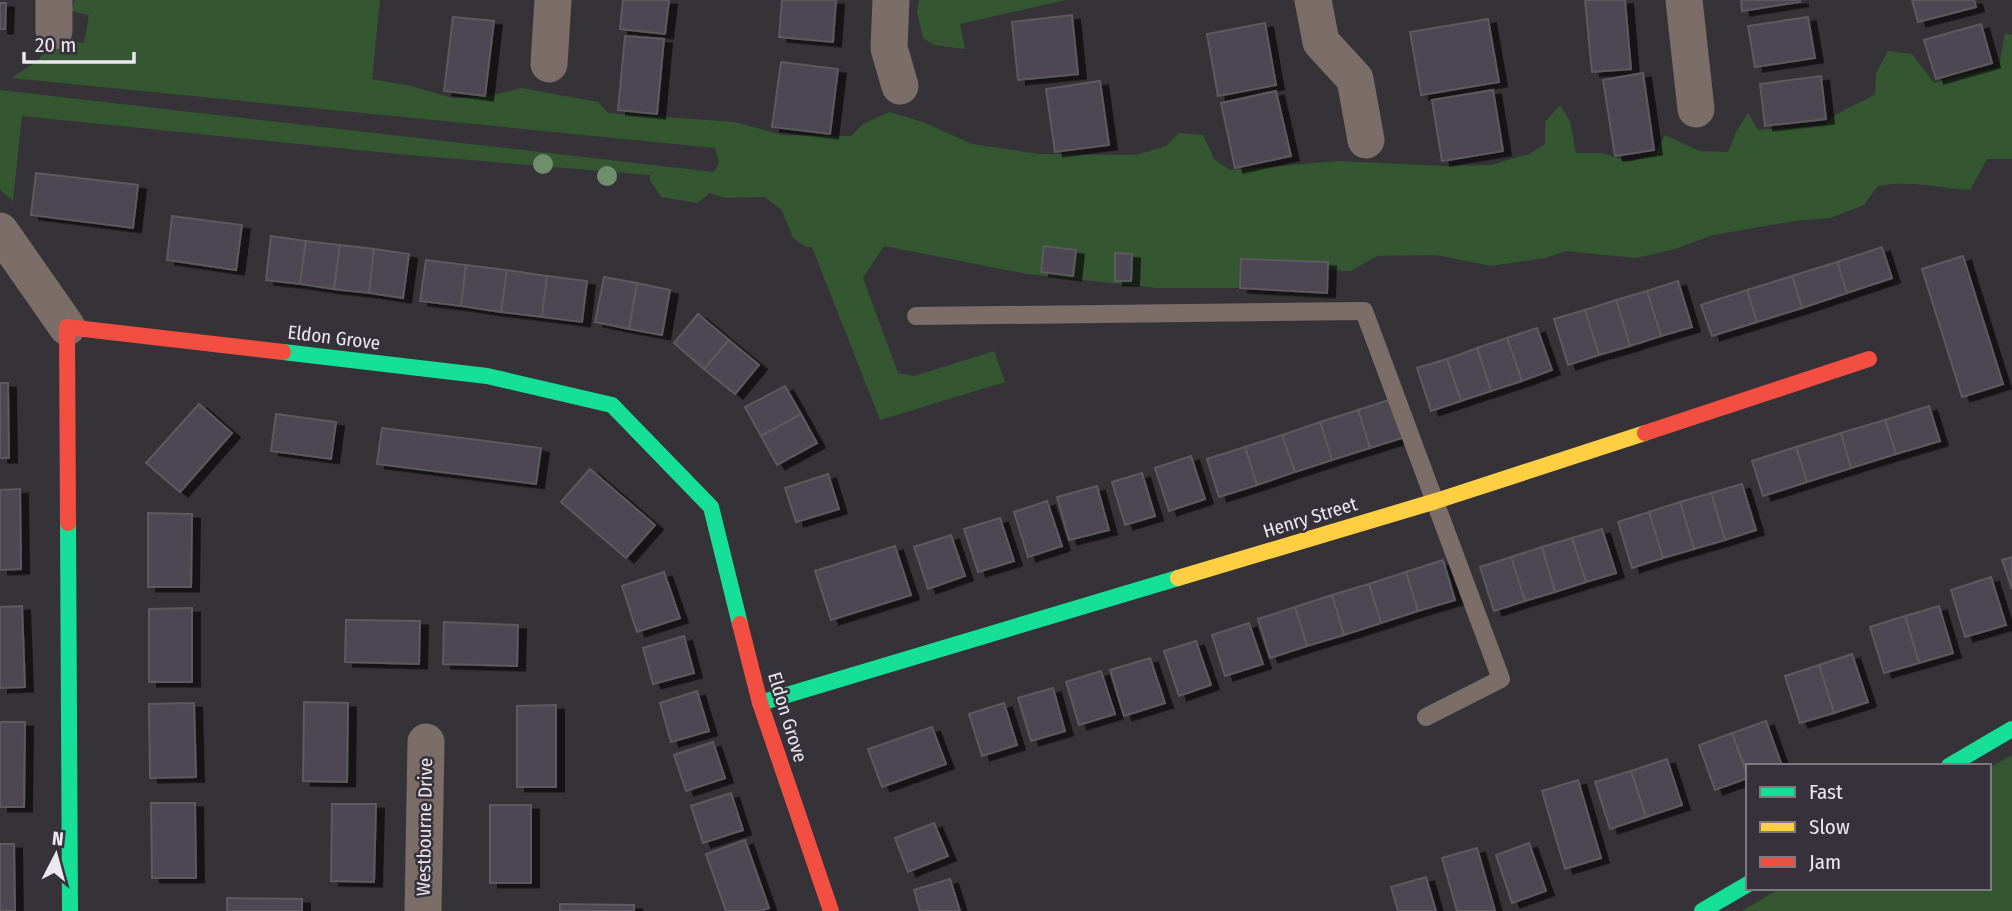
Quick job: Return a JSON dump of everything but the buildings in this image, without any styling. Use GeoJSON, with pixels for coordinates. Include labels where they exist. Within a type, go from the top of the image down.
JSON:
{"type":"FeatureCollection","features":[{"type":"Feature","properties":{"kind":"street"},"geometry":{"type":"LineString","coordinates":[[549,64],[554,0]]}},
{"type":"Feature","properties":{"kind":"street"},"geometry":{"type":"LineString","coordinates":[[891,0],[889,48],[900,86]]}},
{"type":"Feature","properties":{"kind":"street"},"geometry":{"type":"LineString","coordinates":[[1313,0],[1321,42],[1354,79],[1366,139]]}},
{"type":"Feature","properties":{"kind":"street"},"geometry":{"type":"LineString","coordinates":[[1684,0],[1696,109]]}},
{"type":"Feature","properties":{"kind":"street"},"geometry":{"type":"LineString","coordinates":[[0,232],[67,327],[70,911]]}},
{"type":"Feature","properties":{"kind":"street","name":"Eldon Grove"},"geometry":{"type":"LineString","coordinates":[[67,327],[487,376],[612,405],[711,507],[760,703],[831,911]]}},
{"type":"Feature","properties":{"kind":"street","name":"Henry Street"},"geometry":{"type":"LineString","coordinates":[[760,703],[1436,501],[1869,359]]}},
{"type":"Feature","properties":{"kind":"street"},"geometry":{"type":"LineString","coordinates":[[1953,764],[2012,729]]}},
{"type":"Feature","properties":{"kind":"street","name":"Westbourne Drive"},"geometry":{"type":"LineString","coordinates":[[423,911],[426,742]]}},
{"type":"Feature","properties":{"kind":"street"},"geometry":{"type":"LineString","coordinates":[[1702,911],[1746,885]]}},
{"type":"Feature","properties":{"kind":"lane"},"geometry":{"type":"LineString","coordinates":[[916,316],[1364,311],[1501,679],[1426,717]]}},
{"type":"Feature","properties":{"kind":"green space"},"geometry":{"type":"Polygon","coordinates":[[[75,0],[380,0],[372,79],[411,86],[452,98],[489,96],[521,88],[598,102],[608,113],[735,122],[782,135],[851,136],[863,124],[889,112],[923,122],[972,144],[1039,154],[1136,155],[1166,146],[1179,133],[1203,135],[1214,159],[1230,170],[1339,161],[1444,166],[1491,165],[1529,154],[1545,144],[1545,122],[1560,105],[1570,121],[1576,153],[1603,153],[1628,162],[1655,155],[1665,135],[1699,151],[1728,152],[1748,113],[1758,130],[1824,125],[1875,94],[1876,73],[1888,51],[1912,54],[1934,83],[1999,67],[2005,33],[2012,35],[2012,159],[1987,159],[1970,190],[1913,184],[1878,186],[1864,205],[1830,218],[1713,235],[1675,249],[1636,258],[1566,251],[1545,258],[1491,266],[1436,255],[1377,256],[1351,271],[1305,270],[1266,259],[1242,259],[1240,288],[1158,288],[1027,274],[884,246],[863,278],[898,373],[914,376],[994,351],[1005,382],[880,420],[812,247],[806,247],[793,238],[782,210],[764,197],[725,198],[710,193],[697,203],[661,197],[650,180],[650,175],[398,154],[22,116],[13,201],[0,190],[0,90],[714,172],[719,163],[715,148],[11,78],[36,62],[57,39],[84,43],[89,15],[71,11],[75,0]]]}},
{"type":"Feature","properties":{"kind":"green space"},"geometry":{"type":"Polygon","coordinates":[[[919,0],[1066,0],[960,24],[965,49],[934,45],[923,38],[917,12],[919,0]]]}},
{"type":"Feature","properties":{"kind":"green space"},"geometry":{"type":"Polygon","coordinates":[[[2012,755],[2012,911],[1742,911],[1778,890],[1991,890],[1991,767],[2012,755]]]}},
{"type":"Feature","properties":{"kind":"traffic: fast"},"geometry":{"type":"LineString","coordinates":[[283,352],[487,376],[612,405],[711,507],[740,624]]}},
{"type":"Feature","properties":{"kind":"traffic: fast"},"geometry":{"type":"LineString","coordinates":[[68,523],[70,911]]}},
{"type":"Feature","properties":{"kind":"traffic: fast"},"geometry":{"type":"LineString","coordinates":[[760,703],[1178,578]]}},
{"type":"Feature","properties":{"kind":"traffic: fast"},"geometry":{"type":"LineString","coordinates":[[1952,764],[2012,729]]}},
{"type":"Feature","properties":{"kind":"traffic: fast"},"geometry":{"type":"LineString","coordinates":[[1702,911],[1746,885]]}},
{"type":"Feature","properties":{"kind":"traffic: slow"},"geometry":{"type":"LineString","coordinates":[[1178,578],[1436,501],[1645,433]]}},
{"type":"Feature","properties":{"kind":"traffic: jam"},"geometry":{"type":"LineString","coordinates":[[68,523],[67,327],[283,352]]}},
{"type":"Feature","properties":{"kind":"traffic: jam"},"geometry":{"type":"LineString","coordinates":[[1645,433],[1869,359]]}},
{"type":"Feature","properties":{"kind":"traffic: jam"},"geometry":{"type":"LineString","coordinates":[[740,624],[760,703],[831,911]]}}]}
